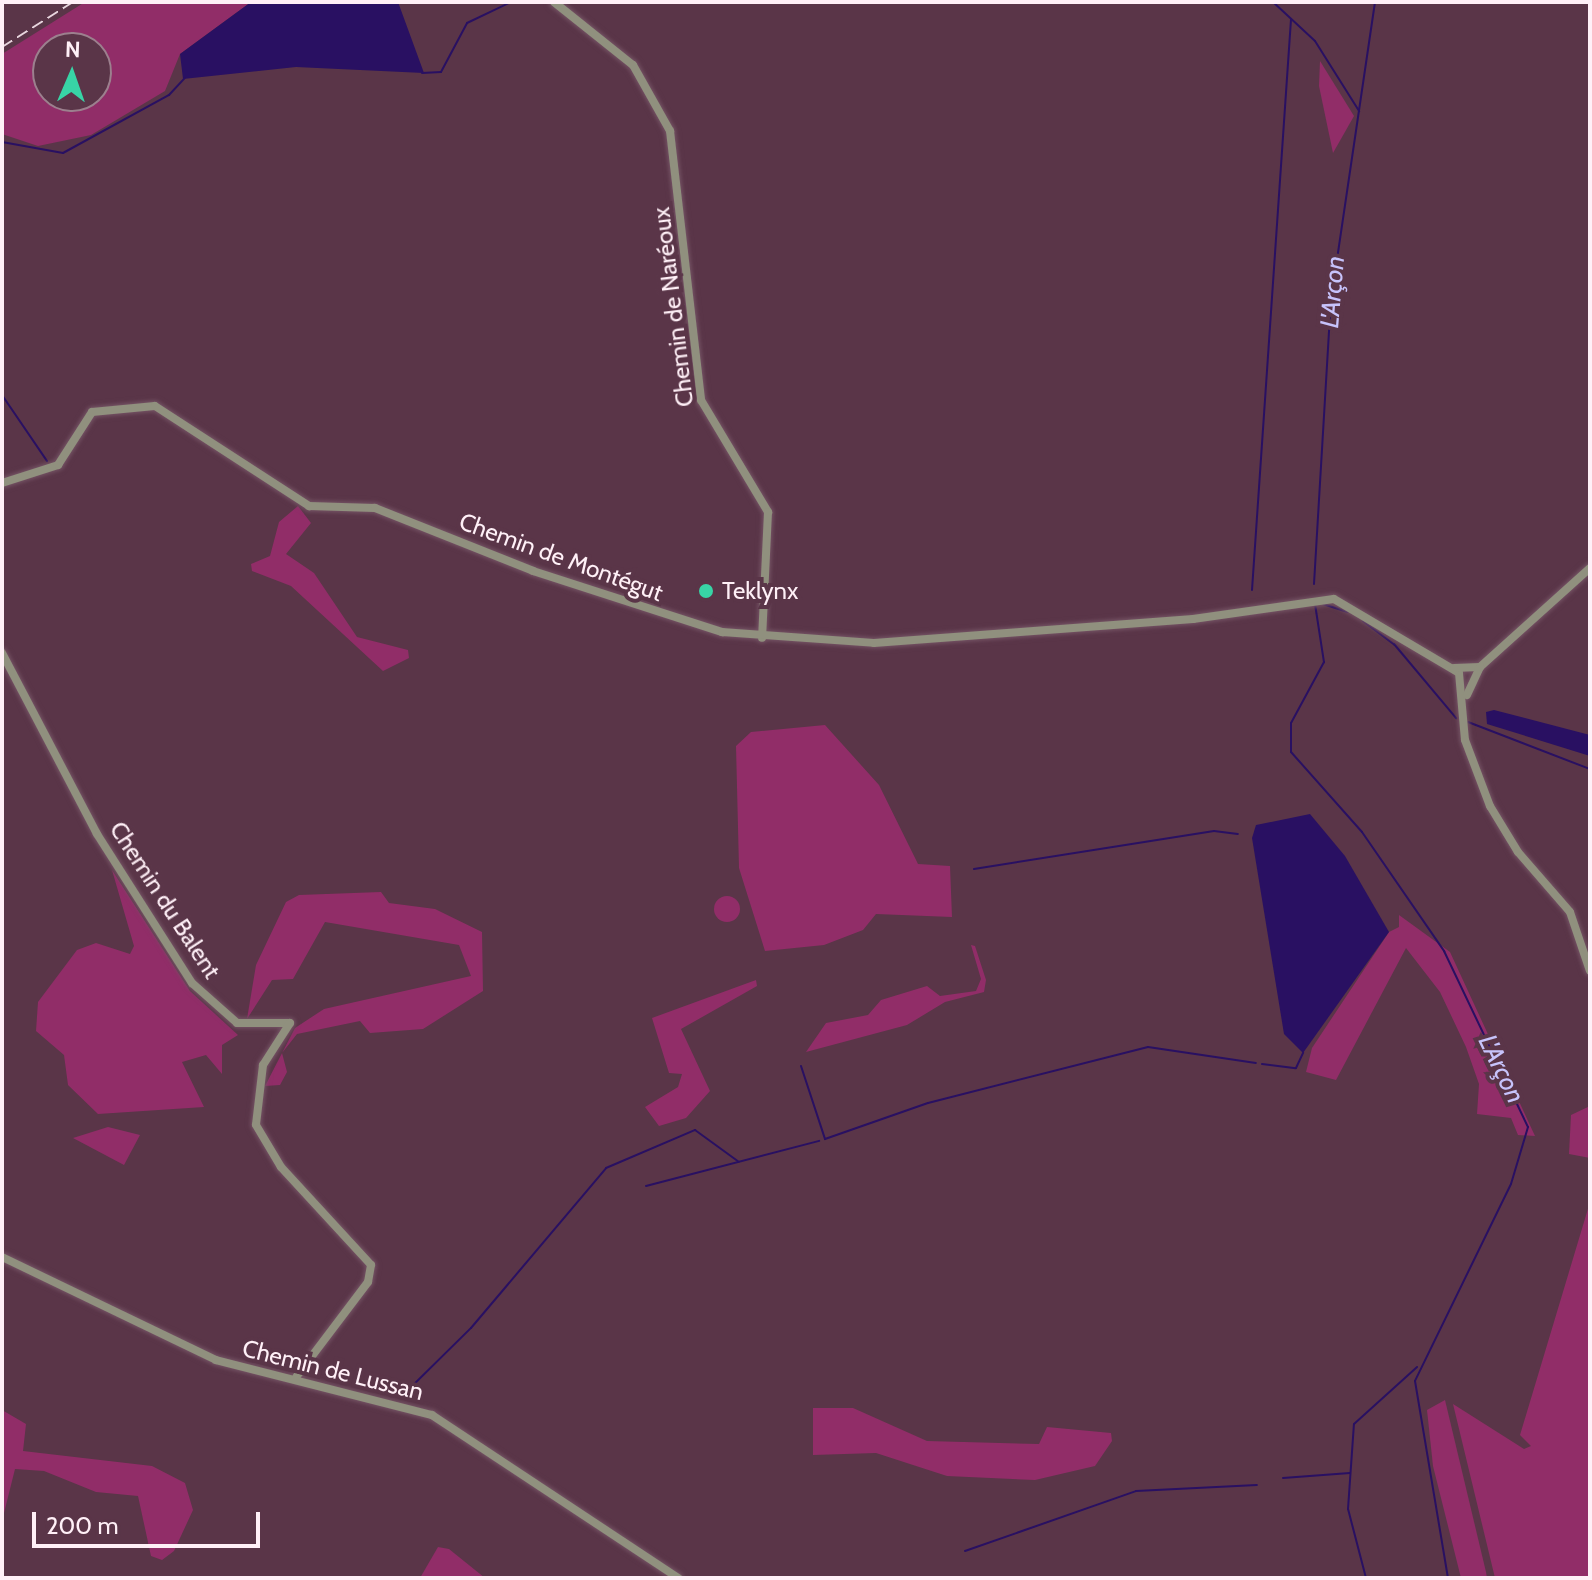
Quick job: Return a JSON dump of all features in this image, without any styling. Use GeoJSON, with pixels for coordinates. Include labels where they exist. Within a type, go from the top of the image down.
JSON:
{"type":"FeatureCollection","features":[{"type":"Feature","properties":{"kind":"street","name":"Chemin de Naréoux"},"geometry":{"type":"LineString","coordinates":[[554,2],[633,65],[666,116],[701,400],[768,512],[762,638]]}},
{"type":"Feature","properties":{"kind":"street","name":"Chemin de Montégut"},"geometry":{"type":"LineString","coordinates":[[2,483],[58,465],[92,412],[155,406],[309,506],[375,508],[643,610],[762,638],[874,643],[1193,619],[1314,598],[1356,608],[1454,668]]}},
{"type":"Feature","properties":{"kind":"street"},"geometry":{"type":"LineString","coordinates":[[1465,698],[1480,667],[1590,568]]}},
{"type":"Feature","properties":{"kind":"street","name":"Chemin du Balent"},"geometry":{"type":"LineString","coordinates":[[2,653],[97,834],[192,983],[237,1023],[290,1023],[263,1065],[256,1125],[291,1178],[371,1265],[368,1282],[297,1376]]}},
{"type":"Feature","properties":{"kind":"street"},"geometry":{"type":"LineString","coordinates":[[1454,668],[1480,667]]}},
{"type":"Feature","properties":{"kind":"street"},"geometry":{"type":"LineString","coordinates":[[1454,668],[1463,681],[1465,740],[1490,806],[1518,852],[1570,912],[1590,971]]}},
{"type":"Feature","properties":{"kind":"street","name":"Chemin de Lussan"},"geometry":{"type":"LineString","coordinates":[[2,1257],[216,1360],[297,1376],[432,1415],[678,1578]]}},
{"type":"Feature","properties":{"kind":"shaded area"},"geometry":{"type":"Polygon","coordinates":[[[85,2],[251,2],[180,54],[165,91],[91,135],[38,146],[2,134],[2,54],[32,35],[32,112],[112,112],[112,32],[37,32],[85,2]]]}},
{"type":"Feature","properties":{"kind":"shaded area"},"geometry":{"type":"Polygon","coordinates":[[[251,2],[398,2],[424,73],[296,67],[183,79],[180,54],[251,2]]]}},
{"type":"Feature","properties":{"kind":"shaded area"},"geometry":{"type":"Polygon","coordinates":[[[1320,61],[1354,116],[1333,153],[1319,86],[1320,61]]]}},
{"type":"Feature","properties":{"kind":"shaded area"},"geometry":{"type":"Polygon","coordinates":[[[298,506],[311,523],[286,554],[314,573],[357,637],[408,650],[409,658],[383,671],[291,586],[252,571],[251,564],[270,556],[279,522],[298,506]]]}},
{"type":"Feature","properties":{"kind":"shaded area"},"geometry":{"type":"Polygon","coordinates":[[[1494,710],[1590,735],[1590,756],[1487,724],[1486,712],[1494,710]]]}},
{"type":"Feature","properties":{"kind":"shaded area"},"geometry":{"type":"Polygon","coordinates":[[[825,725],[879,785],[918,864],[950,866],[952,917],[876,914],[863,930],[824,945],[765,951],[739,868],[736,746],[751,732],[825,725]]]}},
{"type":"Feature","properties":{"kind":"shaded area"},"geometry":{"type":"Polygon","coordinates":[[[1310,814],[1345,856],[1389,932],[1303,1053],[1284,1034],[1252,838],[1256,825],[1310,814]]]}},
{"type":"Feature","properties":{"kind":"shaded area"},"geometry":{"type":"Polygon","coordinates":[[[112,870],[190,991],[238,1035],[222,1045],[222,1074],[206,1055],[182,1062],[204,1107],[98,1114],[68,1085],[64,1055],[36,1031],[38,1002],[77,950],[96,943],[130,954],[134,946],[112,870]]]}},
{"type":"Feature","properties":{"kind":"shaded area"},"geometry":{"type":"Polygon","coordinates":[[[381,892],[389,903],[435,909],[482,932],[483,991],[423,1029],[370,1033],[360,1021],[297,1034],[282,1053],[295,1028],[324,1009],[471,976],[459,945],[325,922],[293,979],[272,980],[247,1019],[256,965],[286,902],[299,895],[381,892]]]}},
{"type":"Feature","properties":{"kind":"shaded area"},"geometry":{"type":"Polygon","coordinates":[[[727,896],[736,900],[740,909],[736,918],[727,922],[718,918],[714,909],[718,900],[727,896]]]}},
{"type":"Feature","properties":{"kind":"shaded area"},"geometry":{"type":"Polygon","coordinates":[[[1399,915],[1450,952],[1535,1136],[1518,1135],[1511,1118],[1477,1114],[1479,1084],[1466,1047],[1440,992],[1406,948],[1336,1080],[1306,1072],[1312,1048],[1389,932],[1399,927],[1399,915]]]}},
{"type":"Feature","properties":{"kind":"shaded area"},"geometry":{"type":"Polygon","coordinates":[[[971,945],[975,946],[986,980],[984,992],[945,1002],[907,1025],[806,1052],[826,1023],[868,1015],[881,1000],[927,986],[940,996],[976,991],[981,979],[971,945]]]}},
{"type":"Feature","properties":{"kind":"shaded area"},"geometry":{"type":"Polygon","coordinates":[[[756,980],[757,986],[681,1029],[710,1091],[686,1118],[659,1126],[645,1107],[678,1087],[682,1074],[669,1073],[652,1018],[756,980]]]}},
{"type":"Feature","properties":{"kind":"shaded area"},"geometry":{"type":"Polygon","coordinates":[[[282,1053],[287,1072],[280,1085],[265,1086],[282,1053]]]}},
{"type":"Feature","properties":{"kind":"shaded area"},"geometry":{"type":"Polygon","coordinates":[[[1590,1106],[1590,1158],[1569,1154],[1571,1115],[1590,1106]]]}},
{"type":"Feature","properties":{"kind":"shaded area"},"geometry":{"type":"Polygon","coordinates":[[[108,1127],[140,1135],[124,1165],[73,1138],[108,1127]]]}},
{"type":"Feature","properties":{"kind":"shaded area"},"geometry":{"type":"Polygon","coordinates":[[[1590,1202],[1590,1578],[1495,1578],[1453,1404],[1524,1449],[1531,1446],[1520,1435],[1590,1202]]]}},
{"type":"Feature","properties":{"kind":"shaded area"},"geometry":{"type":"Polygon","coordinates":[[[1445,1400],[1487,1578],[1461,1578],[1433,1466],[1427,1410],[1445,1400]]]}},
{"type":"Feature","properties":{"kind":"shaded area"},"geometry":{"type":"Polygon","coordinates":[[[813,1408],[853,1408],[927,1441],[1039,1444],[1047,1427],[1111,1433],[1112,1441],[1095,1466],[1035,1480],[947,1476],[876,1453],[813,1455],[813,1408]]]}},
{"type":"Feature","properties":{"kind":"shaded area"},"geometry":{"type":"Polygon","coordinates":[[[2,1410],[26,1424],[23,1451],[152,1466],[185,1483],[193,1510],[174,1551],[162,1560],[151,1556],[138,1496],[96,1492],[44,1471],[15,1469],[2,1521],[2,1410]]]}},
{"type":"Feature","properties":{"kind":"shaded area"},"geometry":{"type":"Polygon","coordinates":[[[438,1547],[449,1549],[485,1578],[420,1578],[438,1547]]]}},
{"type":"Feature","properties":{"kind":"waterway"},"geometry":{"type":"LineString","coordinates":[[422,73],[441,72],[467,23],[511,2]]}},
{"type":"Feature","properties":{"kind":"waterway"},"geometry":{"type":"LineString","coordinates":[[1273,2],[1315,41],[1359,111]]}},
{"type":"Feature","properties":{"kind":"waterway","name":"L'Arçon"},"geometry":{"type":"LineString","coordinates":[[1314,584],[1331,300],[1375,2]]}},
{"type":"Feature","properties":{"kind":"waterway"},"geometry":{"type":"LineString","coordinates":[[1252,590],[1291,19]]}},
{"type":"Feature","properties":{"kind":"waterway"},"geometry":{"type":"LineString","coordinates":[[2,142],[63,153],[169,95],[185,78]]}},
{"type":"Feature","properties":{"kind":"waterway"},"geometry":{"type":"LineString","coordinates":[[2,395],[47,461]]}},
{"type":"Feature","properties":{"kind":"waterway","name":"L'Arçon"},"geometry":{"type":"LineString","coordinates":[[1315,604],[1324,662],[1291,723],[1291,752],[1362,832],[1444,951],[1528,1127],[1511,1184],[1415,1381],[1448,1578]]}},
{"type":"Feature","properties":{"kind":"waterway"},"geometry":{"type":"LineString","coordinates":[[1323,604],[1348,612]]}},
{"type":"Feature","properties":{"kind":"waterway"},"geometry":{"type":"LineString","coordinates":[[1363,621],[1394,644],[1456,718]]}},
{"type":"Feature","properties":{"kind":"waterway"},"geometry":{"type":"LineString","coordinates":[[1468,722],[1590,769]]}},
{"type":"Feature","properties":{"kind":"waterway"},"geometry":{"type":"LineString","coordinates":[[974,869],[1214,831],[1238,834]]}},
{"type":"Feature","properties":{"kind":"waterway"},"geometry":{"type":"LineString","coordinates":[[801,1066],[825,1139],[928,1103],[1148,1047],[1256,1063]]}},
{"type":"Feature","properties":{"kind":"waterway"},"geometry":{"type":"LineString","coordinates":[[1262,1064],[1296,1068],[1303,1053]]}},
{"type":"Feature","properties":{"kind":"waterway"},"geometry":{"type":"LineString","coordinates":[[402,1396],[471,1328],[606,1168],[695,1130],[739,1162]]}},
{"type":"Feature","properties":{"kind":"waterway"},"geometry":{"type":"LineString","coordinates":[[646,1186],[819,1141]]}},
{"type":"Feature","properties":{"kind":"waterway"},"geometry":{"type":"LineString","coordinates":[[1366,1578],[1348,1509],[1354,1424],[1417,1367]]}},
{"type":"Feature","properties":{"kind":"waterway"},"geometry":{"type":"LineString","coordinates":[[1283,1478],[1350,1473]]}},
{"type":"Feature","properties":{"kind":"waterway"},"geometry":{"type":"LineString","coordinates":[[965,1551],[1136,1491],[1257,1485]]}},
{"type":"Feature","properties":{"kind":"railway"},"geometry":{"type":"LineString","coordinates":[[2,47],[73,2]]}},
{"type":"Feature","properties":{"kind":"place","name":"Teklynx"},"geometry":{"type":"Point","coordinates":[706,591]}}]}
